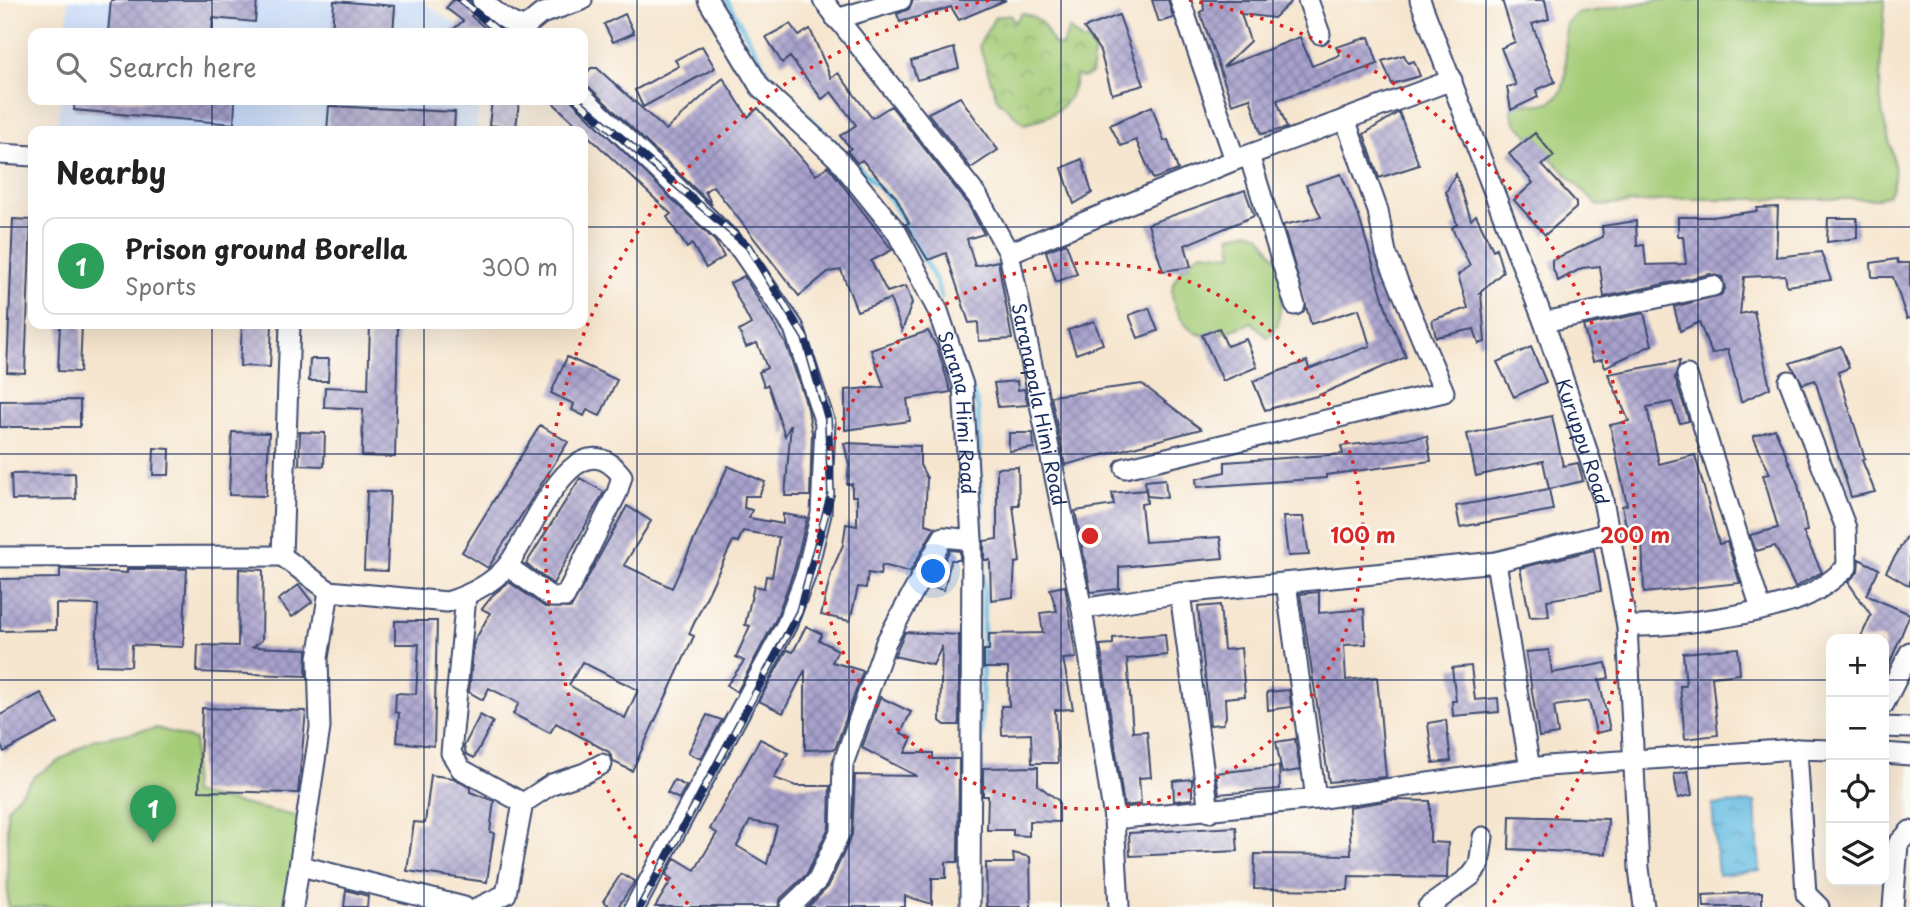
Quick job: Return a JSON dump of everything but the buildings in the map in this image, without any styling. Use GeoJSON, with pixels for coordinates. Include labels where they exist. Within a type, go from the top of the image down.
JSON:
{"type":"FeatureCollection","features":[{"type":"Feature","properties":{"kind":"street"},"geometry":{"type":"LineString","coordinates":[[482,0],[496,13],[524,28]]}},
{"type":"Feature","properties":{"kind":"street"},"geometry":{"type":"LineString","coordinates":[[530,28],[541,15],[582,0]]}},
{"type":"Feature","properties":{"kind":"street","name":"Sarana Himi Road"},"geometry":{"type":"LineString","coordinates":[[708,0],[760,87],[837,158],[895,231],[938,311],[963,385],[972,540],[970,907]]}},
{"type":"Feature","properties":{"kind":"street","name":"Saranapala Himi Road"},"geometry":{"type":"LineString","coordinates":[[822,0],[978,197],[1009,253],[1082,609],[1114,819],[1119,907]]}},
{"type":"Feature","properties":{"kind":"street"},"geometry":{"type":"LineString","coordinates":[[836,19],[901,0]]}},
{"type":"Feature","properties":{"kind":"street"},"geometry":{"type":"LineString","coordinates":[[1180,0],[1242,157],[1295,306]]}},
{"type":"Feature","properties":{"kind":"street"},"geometry":{"type":"LineString","coordinates":[[1308,0],[1320,34]]}},
{"type":"Feature","properties":{"kind":"street","name":"Kuruppu Road"},"geometry":{"type":"LineString","coordinates":[[1420,0],[1544,322],[1602,495],[1627,626],[1644,907]]}},
{"type":"Feature","properties":{"kind":"street"},"geometry":{"type":"LineString","coordinates":[[1009,253],[1242,157],[1451,80]]}},
{"type":"Feature","properties":{"kind":"street"},"geometry":{"type":"LineString","coordinates":[[588,102],[741,250],[794,328],[825,423],[821,514],[807,570],[787,624],[635,907]]}},
{"type":"Feature","properties":{"kind":"street"},"geometry":{"type":"LineString","coordinates":[[1125,468],[1444,392],[1386,253],[1378,211],[1345,119]]}},
{"type":"Feature","properties":{"kind":"street"},"geometry":{"type":"LineString","coordinates":[[0,154],[28,156]]}},
{"type":"Feature","properties":{"kind":"street"},"geometry":{"type":"LineString","coordinates":[[1544,322],[1713,286]]}},
{"type":"Feature","properties":{"kind":"street"},"geometry":{"type":"LineString","coordinates":[[282,556],[290,329]]}},
{"type":"Feature","properties":{"kind":"street"},"geometry":{"type":"LineString","coordinates":[[1687,375],[1761,608]]}},
{"type":"Feature","properties":{"kind":"street"},"geometry":{"type":"LineString","coordinates":[[1627,626],[1656,627],[1789,603],[1833,581],[1847,567],[1846,528],[1789,381]]}},
{"type":"Feature","properties":{"kind":"street"},"geometry":{"type":"LineString","coordinates":[[0,557],[282,556],[329,591],[447,602],[466,596],[507,566],[568,471],[588,459],[601,459],[613,465],[622,477],[617,493],[565,597],[551,597],[507,566]]}},
{"type":"Feature","properties":{"kind":"street"},"geometry":{"type":"LineString","coordinates":[[1082,609],[1180,593],[1496,562],[1609,533]]}},
{"type":"Feature","properties":{"kind":"street"},"geometry":{"type":"LineString","coordinates":[[790,907],[817,881],[841,830],[843,764],[886,642],[901,610],[943,537],[972,540]]}},
{"type":"Feature","properties":{"kind":"street"},"geometry":{"type":"LineString","coordinates":[[1496,562],[1531,769]]}},
{"type":"Feature","properties":{"kind":"street"},"geometry":{"type":"LineString","coordinates":[[1286,583],[1316,799]]}},
{"type":"Feature","properties":{"kind":"street"},"geometry":{"type":"LineString","coordinates":[[293,907],[320,728],[318,658],[329,591]]}},
{"type":"Feature","properties":{"kind":"street"},"geometry":{"type":"LineString","coordinates":[[1180,593],[1209,812]]}},
{"type":"Feature","properties":{"kind":"street"},"geometry":{"type":"LineString","coordinates":[[466,596],[451,753],[461,769],[523,803]]}},
{"type":"Feature","properties":{"kind":"street"},"geometry":{"type":"LineString","coordinates":[[1888,697],[1910,652]]}},
{"type":"Feature","properties":{"kind":"street"},"geometry":{"type":"LineString","coordinates":[[1889,727],[1910,728]]}},
{"type":"Feature","properties":{"kind":"street"},"geometry":{"type":"LineString","coordinates":[[1797,749],[1806,894],[1819,907]]}},
{"type":"Feature","properties":{"kind":"street"},"geometry":{"type":"LineString","coordinates":[[1114,819],[1209,812],[1634,758],[1826,750]]}},
{"type":"Feature","properties":{"kind":"street"},"geometry":{"type":"LineString","coordinates":[[1889,753],[1910,755]]}},
{"type":"Feature","properties":{"kind":"street"},"geometry":{"type":"LineString","coordinates":[[479,907],[506,894],[523,803],[552,784],[585,774],[602,764]]}},
{"type":"Feature","properties":{"kind":"street"},"geometry":{"type":"LineString","coordinates":[[1892,907],[1898,844],[1910,831]]}},
{"type":"Feature","properties":{"kind":"street"},"geometry":{"type":"LineString","coordinates":[[1428,907],[1471,876],[1479,866],[1483,837]]}},
{"type":"Feature","properties":{"kind":"street"},"geometry":{"type":"LineString","coordinates":[[301,866],[464,907]]}},
{"type":"Feature","properties":{"kind":"shaded area"},"geometry":{"type":"Polygon","coordinates":[[[69,0],[420,0],[461,28],[66,28],[69,0]]]}},
{"type":"Feature","properties":{"kind":"shaded area"},"geometry":{"type":"Polygon","coordinates":[[[60,105],[479,105],[477,126],[57,126],[60,105]]]}},
{"type":"Feature","properties":{"kind":"green space"},"geometry":{"type":"Polygon","coordinates":[[[1659,0],[1885,0],[1880,88],[1894,166],[1888,195],[1876,199],[1681,199],[1598,206],[1515,122],[1511,110],[1519,103],[1539,104],[1552,101],[1560,93],[1566,69],[1566,23],[1576,14],[1659,0]]]}},
{"type":"Feature","properties":{"kind":"green space"},"geometry":{"type":"Polygon","coordinates":[[[1022,13],[1034,17],[1042,24],[1053,44],[1062,46],[1069,29],[1082,41],[1087,41],[1089,35],[1091,47],[1095,48],[1091,74],[1083,78],[1076,75],[1074,86],[1065,103],[1052,114],[1024,124],[997,99],[979,45],[995,17],[1011,15],[1014,23],[1022,13]]]}},
{"type":"Feature","properties":{"kind":"green space"},"geometry":{"type":"Polygon","coordinates":[[[1249,231],[1260,235],[1285,271],[1278,325],[1268,338],[1252,322],[1223,333],[1198,333],[1185,323],[1176,308],[1172,292],[1175,280],[1185,266],[1201,252],[1233,255],[1230,236],[1249,231]]]}},
{"type":"Feature","properties":{"kind":"green space"},"geometry":{"type":"Polygon","coordinates":[[[157,728],[195,740],[192,793],[300,817],[288,907],[8,907],[7,808],[35,776],[92,740],[157,728]]]}},
{"type":"Feature","properties":{"kind":"water"},"geometry":{"type":"Polygon","coordinates":[[[1755,802],[1760,871],[1718,875],[1712,805],[1755,802]]]}},
{"type":"Feature","properties":{"kind":"waterway"},"geometry":{"type":"LineString","coordinates":[[727,0],[770,77],[892,201],[936,281],[941,298]]}},
{"type":"Feature","properties":{"kind":"waterway"},"geometry":{"type":"LineString","coordinates":[[971,387],[978,408],[984,593],[980,796]]}},
{"type":"Feature","properties":{"kind":"railway"},"geometry":{"type":"LineString","coordinates":[[461,0],[494,28]]}},
{"type":"Feature","properties":{"kind":"railway"},"geometry":{"type":"LineString","coordinates":[[583,105],[748,246],[805,338],[828,419],[831,494],[799,612],[640,907]]}},
{"type":"Feature","properties":{"kind":"place","name":"Prison ground Borella"},"geometry":{"type":"Point","coordinates":[153,843]}}]}
